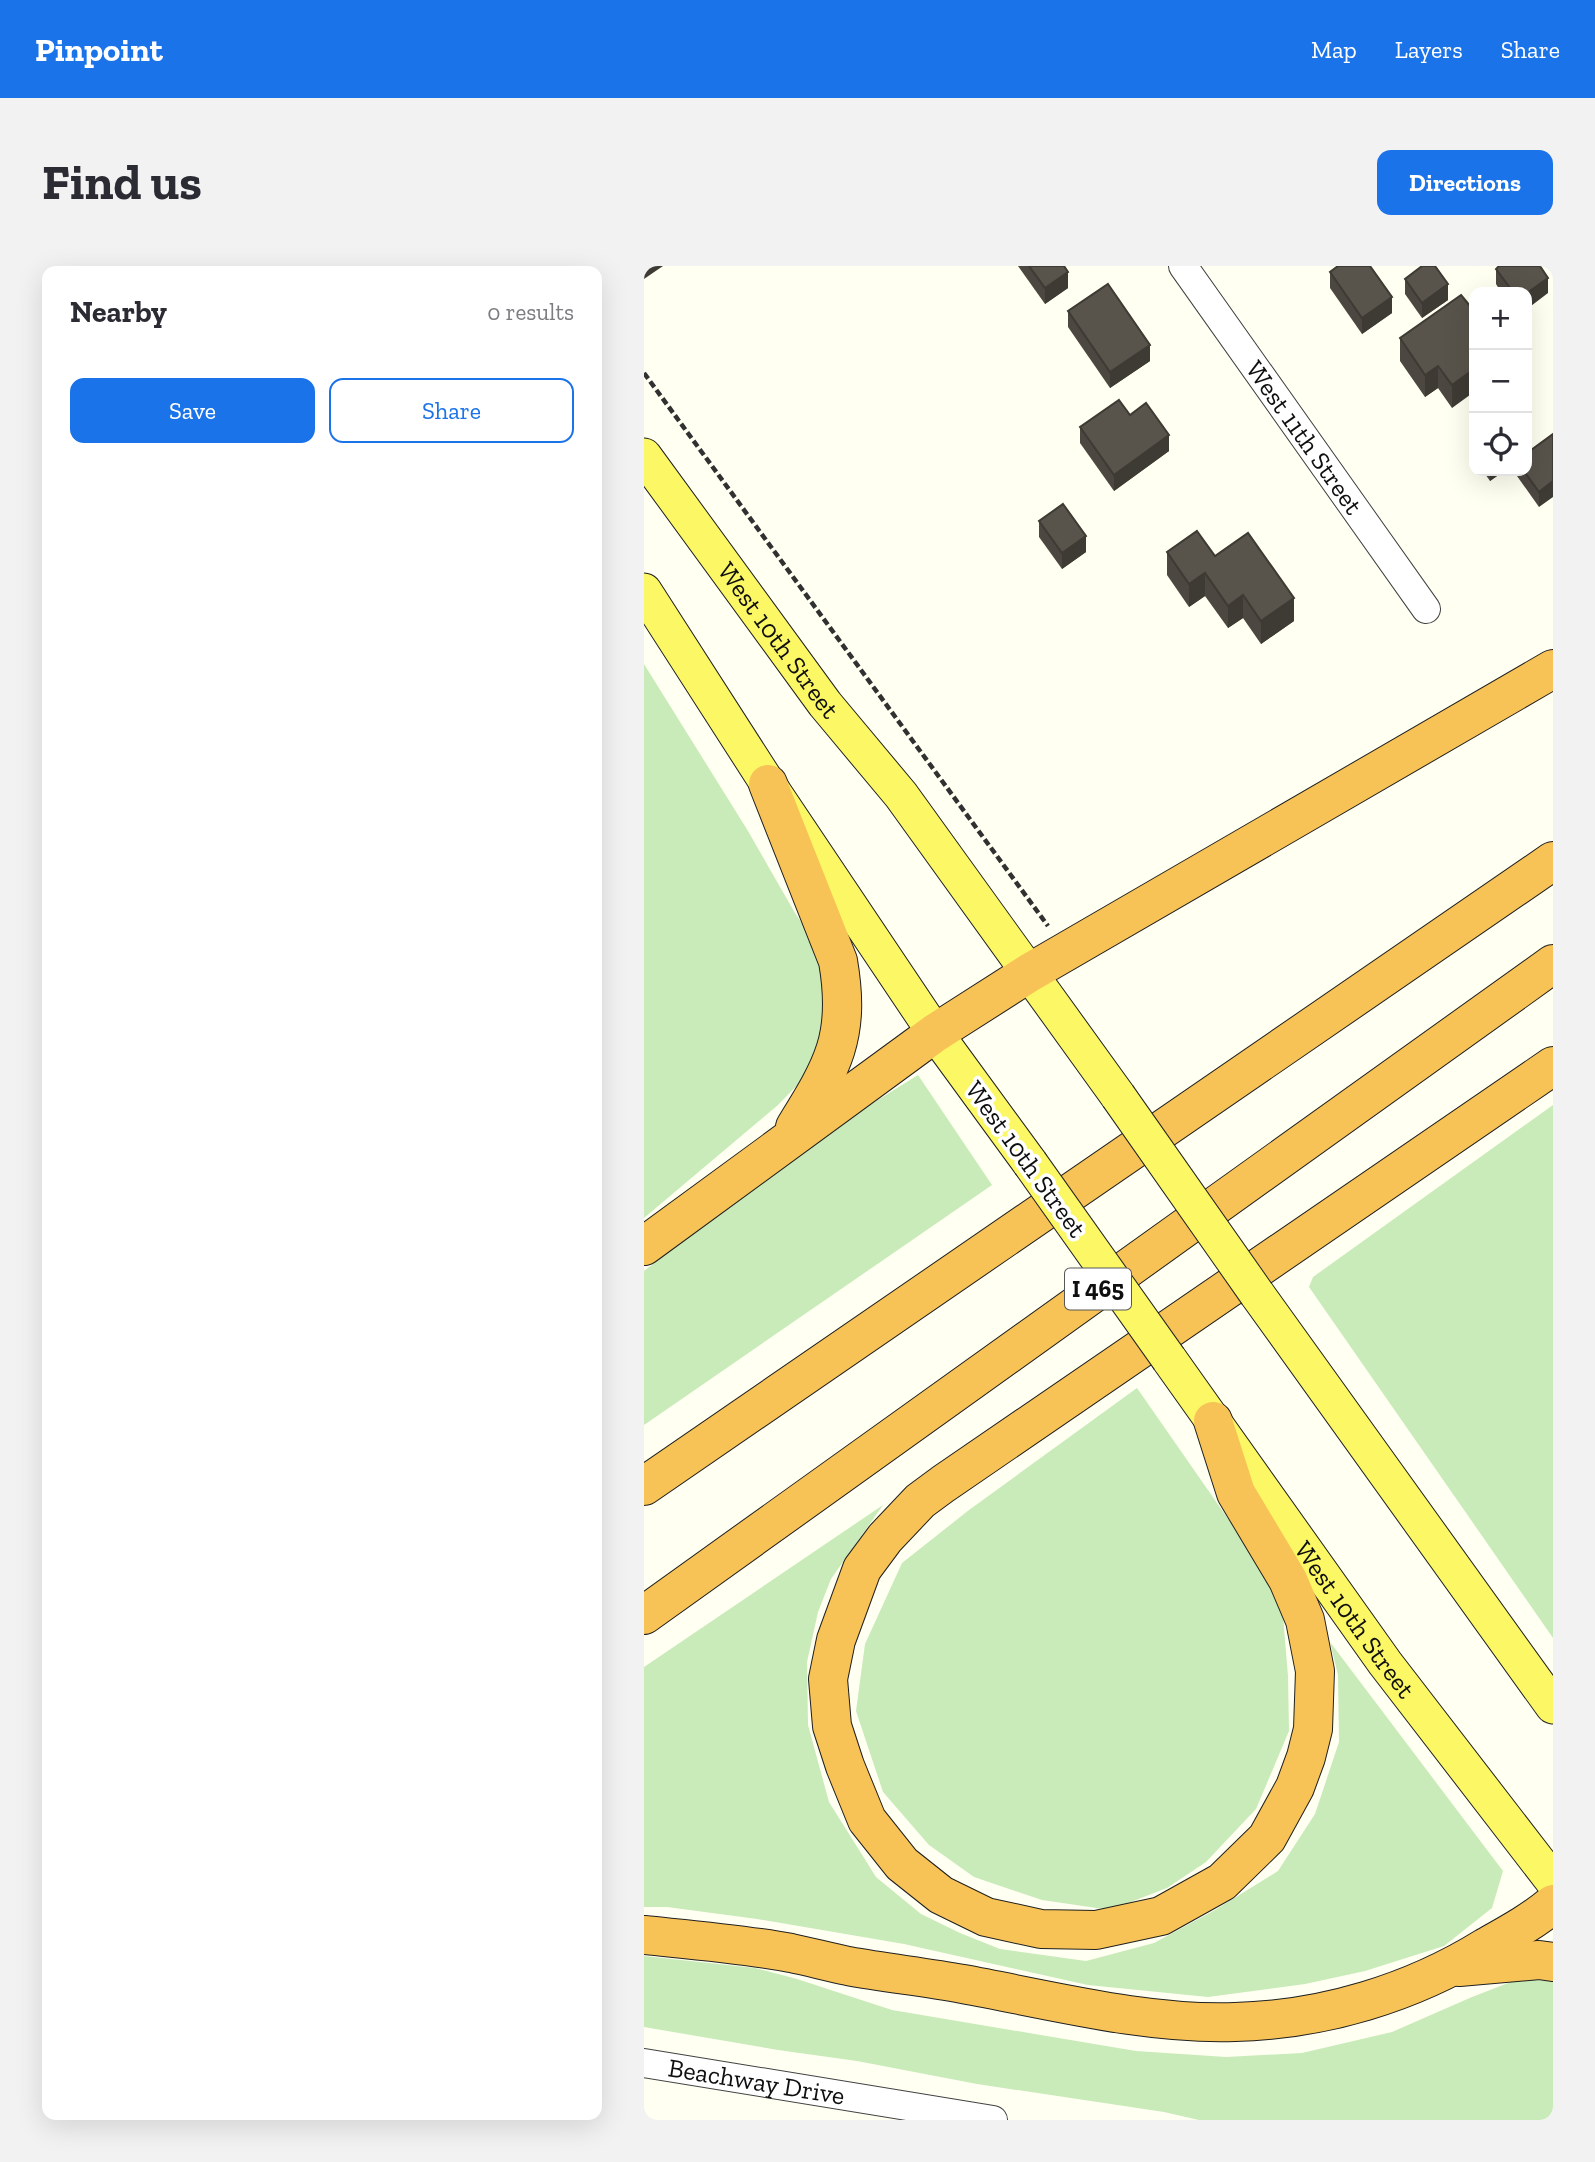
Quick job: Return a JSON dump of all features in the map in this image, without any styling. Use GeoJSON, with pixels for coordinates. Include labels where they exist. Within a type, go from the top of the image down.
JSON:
{"type":"FeatureCollection","features":[{"type":"Feature","properties":{"kind":"highway"},"geometry":{"type":"LineString","coordinates":[[644,1246],[934,1033],[1029,973],[1553,669]]}},
{"type":"Feature","properties":{"kind":"highway"},"geometry":{"type":"LineString","coordinates":[[768,784],[838,961],[843,992],[839,1041],[830,1065],[823,1082],[784,1144]]}},
{"type":"Feature","properties":{"kind":"highway"},"geometry":{"type":"LineString","coordinates":[[644,1486],[1553,861]]}},
{"type":"Feature","properties":{"kind":"highway","name":"I 465"},"geometry":{"type":"LineString","coordinates":[[644,1615],[1553,964]]}},
{"type":"Feature","properties":{"kind":"highway"},"geometry":{"type":"LineString","coordinates":[[1213,1421],[1236,1493],[1297,1598],[1311,1643],[1315,1671],[1312,1730],[1306,1757],[1295,1787],[1267,1838],[1222,1882],[1161,1916],[1096,1930],[1041,1929],[986,1917],[941,1895],[902,1864],[867,1819],[832,1726],[828,1679],[836,1640],[862,1569],[885,1538],[920,1501],[935,1490],[1553,1066]]}},
{"type":"Feature","properties":{"kind":"highway"},"geometry":{"type":"LineString","coordinates":[[644,1935],[790,1953],[849,1966],[1122,2013],[1184,2021],[1236,2022],[1322,2012],[1403,1989],[1454,1967],[1553,1905]]}},
{"type":"Feature","properties":{"kind":"highway"},"geometry":{"type":"LineString","coordinates":[[1454,1967],[1553,1962]]}},
{"type":"Feature","properties":{"kind":"main road","name":"West 10th Street"},"geometry":{"type":"LineString","coordinates":[[644,456],[825,704],[901,795],[1553,1706]]}},
{"type":"Feature","properties":{"kind":"main road","name":"West 10th Street"},"geometry":{"type":"LineString","coordinates":[[644,591],[768,784],[934,1033],[1030,1163],[1385,1663],[1553,1881]]}},
{"type":"Feature","properties":{"kind":"street","name":"West 11th Street"},"geometry":{"type":"LineString","coordinates":[[1183,266],[1426,609]]}},
{"type":"Feature","properties":{"kind":"street","name":"Beachway Drive"},"geometry":{"type":"LineString","coordinates":[[644,2063],[948,2116],[993,2120]]}},
{"type":"Feature","properties":{"kind":"path"},"geometry":{"type":"LineString","coordinates":[[644,373],[1027,897]]}},
{"type":"Feature","properties":{"kind":"green space"},"geometry":{"type":"Polygon","coordinates":[[[644,664],[748,831],[795,913],[826,958],[831,1000],[808,1074],[778,1105],[644,1218],[644,664]]]}},
{"type":"Feature","properties":{"kind":"green space"},"geometry":{"type":"Polygon","coordinates":[[[918,1075],[992,1185],[644,1425],[644,1271],[820,1136],[918,1075]]]}},
{"type":"Feature","properties":{"kind":"green space"},"geometry":{"type":"Polygon","coordinates":[[[1553,1105],[1553,1638],[1309,1287],[1313,1277],[1553,1105]]]}},
{"type":"Feature","properties":{"kind":"green space"},"geometry":{"type":"Polygon","coordinates":[[[1137,1388],[1272,1582],[1283,1616],[1289,1731],[1256,1809],[1206,1862],[1167,1888],[1110,1910],[1042,1900],[974,1877],[929,1845],[883,1792],[856,1711],[865,1644],[902,1563],[969,1510],[1137,1388]]]}},
{"type":"Feature","properties":{"kind":"green space"},"geometry":{"type":"Polygon","coordinates":[[[883,1505],[831,1579],[818,1612],[807,1662],[808,1725],[829,1802],[876,1877],[921,1914],[1000,1949],[1086,1961],[1154,1943],[1278,1871],[1315,1814],[1339,1742],[1338,1675],[1330,1642],[1503,1871],[1492,1908],[1444,1946],[1365,1971],[1305,1984],[1208,1997],[1088,1985],[904,1944],[757,1919],[667,1907],[644,1907],[644,1667],[883,1505]]]}},
{"type":"Feature","properties":{"kind":"green space"},"geometry":{"type":"Polygon","coordinates":[[[644,1956],[755,1968],[892,2010],[1136,2051],[1226,2057],[1302,2053],[1392,2032],[1516,1980],[1548,1979],[1553,1981],[1553,2120],[1199,2120],[1164,2112],[977,2084],[857,2061],[644,2027],[644,1956]]]}},
{"type":"Feature","properties":{"kind":"building"},"geometry":{"type":"Polygon","coordinates":[[[1029,266],[1064,266],[1068,272],[1045,288],[1029,266]]]}},
{"type":"Feature","properties":{"kind":"building"},"geometry":{"type":"Polygon","coordinates":[[[1338,266],[1370,266],[1392,297],[1362,318],[1330,272],[1338,266]]]}},
{"type":"Feature","properties":{"kind":"building"},"geometry":{"type":"Polygon","coordinates":[[[1422,266],[1435,266],[1448,284],[1422,303],[1405,279],[1422,266]]]}},
{"type":"Feature","properties":{"kind":"building"},"geometry":{"type":"Polygon","coordinates":[[[1499,266],[1540,266],[1548,278],[1532,289],[1532,287],[1509,287],[1496,269],[1499,266]]]}},
{"type":"Feature","properties":{"kind":"building"},"geometry":{"type":"Polygon","coordinates":[[[1108,284],[1150,345],[1110,372],[1068,311],[1108,284]]]}},
{"type":"Feature","properties":{"kind":"building"},"geometry":{"type":"Polygon","coordinates":[[[1461,295],[1469,305],[1469,373],[1452,385],[1438,366],[1425,375],[1400,338],[1461,295]]]}},
{"type":"Feature","properties":{"kind":"building"},"geometry":{"type":"Polygon","coordinates":[[[1119,400],[1130,415],[1146,403],[1169,435],[1114,475],[1080,427],[1119,400]]]}},
{"type":"Feature","properties":{"kind":"building"},"geometry":{"type":"Polygon","coordinates":[[[1553,434],[1553,481],[1539,492],[1528,476],[1532,476],[1532,449],[1553,434]]]}},
{"type":"Feature","properties":{"kind":"building"},"geometry":{"type":"Polygon","coordinates":[[[1063,504],[1086,536],[1062,553],[1039,521],[1063,504]]]}},
{"type":"Feature","properties":{"kind":"building"},"geometry":{"type":"Polygon","coordinates":[[[1197,531],[1215,556],[1248,533],[1294,598],[1261,621],[1243,595],[1228,606],[1205,573],[1189,584],[1167,552],[1197,531]]]}}]}
